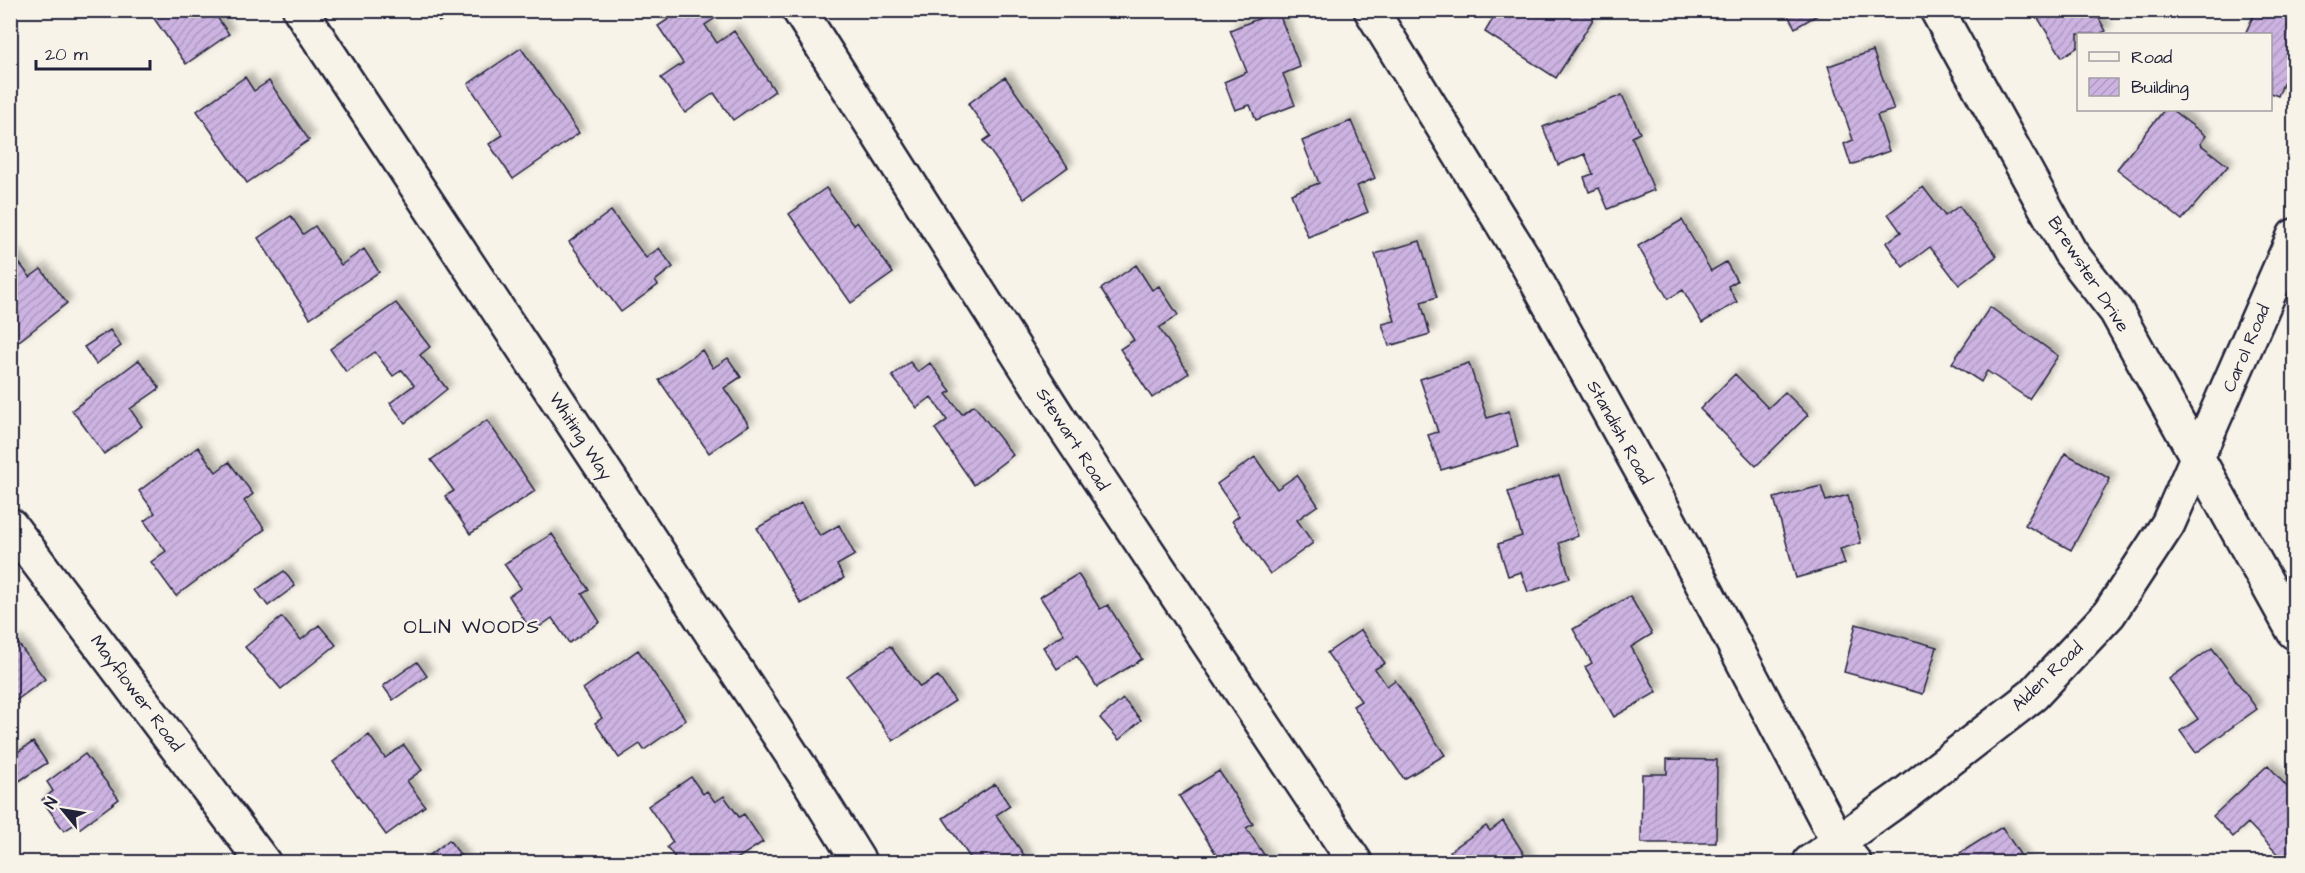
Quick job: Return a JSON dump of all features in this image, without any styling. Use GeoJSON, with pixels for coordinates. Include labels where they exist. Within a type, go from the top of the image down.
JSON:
{"type":"FeatureCollection","features":[{"type":"Feature","properties":{"kind":"street","name":"Whiting Way"},"geometry":{"type":"LineString","coordinates":[[300,10],[800,766],[860,862]]}},
{"type":"Feature","properties":{"kind":"street","name":"Stewart Road"},"geometry":{"type":"LineString","coordinates":[[799,10],[1065,428],[1355,862]]}},
{"type":"Feature","properties":{"kind":"street","name":"Standish Road"},"geometry":{"type":"LineString","coordinates":[[1371,10],[1526,262],[1665,513],[1846,853]]}},
{"type":"Feature","properties":{"kind":"street","name":"Brewster Drive"},"geometry":{"type":"LineString","coordinates":[[1937,10],[2070,252],[2116,311],[2295,632]]}},
{"type":"Feature","properties":{"kind":"street","name":"Carol Road"},"geometry":{"type":"LineString","coordinates":[[2198,460],[2295,236]]}},
{"type":"Feature","properties":{"kind":"street","name":"Alden Road"},"geometry":{"type":"LineString","coordinates":[[1810,862],[1846,853],[2033,695],[2109,614],[2168,524],[2198,460]]}},
{"type":"Feature","properties":{"kind":"street","name":"Mayflower Road"},"geometry":{"type":"LineString","coordinates":[[10,525],[263,862]]}},
{"type":"Feature","properties":{"kind":"building"},"geometry":{"type":"Polygon","coordinates":[[[148,10],[212,10],[229,34],[186,64],[148,10]]]}},
{"type":"Feature","properties":{"kind":"building"},"geometry":{"type":"Polygon","coordinates":[[[432,10],[458,10],[439,22],[432,10]]]}},
{"type":"Feature","properties":{"kind":"building"},"geometry":{"type":"Polygon","coordinates":[[[663,10],[713,10],[717,17],[705,25],[717,43],[734,31],[775,91],[733,120],[714,93],[685,113],[661,78],[683,63],[658,26],[669,19],[663,10]]]}},
{"type":"Feature","properties":{"kind":"building"},"geometry":{"type":"Polygon","coordinates":[[[1498,10],[1545,10],[1550,14],[1552,10],[1599,10],[1556,78],[1485,32],[1498,10]]]}},
{"type":"Feature","properties":{"kind":"building"},"geometry":{"type":"Polygon","coordinates":[[[1785,10],[1826,10],[1795,28],[1785,10]]]}},
{"type":"Feature","properties":{"kind":"building"},"geometry":{"type":"Polygon","coordinates":[[[2033,10],[2094,10],[2106,31],[2077,33],[2077,48],[2062,57],[2033,10]]]}},
{"type":"Feature","properties":{"kind":"building"},"geometry":{"type":"Polygon","coordinates":[[[2256,10],[2294,12],[2294,58],[2278,96],[2272,94],[2272,33],[2245,33],[2256,10]]]}},
{"type":"Feature","properties":{"kind":"building"},"geometry":{"type":"Polygon","coordinates":[[[1278,11],[1300,67],[1283,74],[1295,105],[1256,120],[1250,105],[1235,110],[1224,82],[1247,72],[1230,30],[1278,11]]]}},
{"type":"Feature","properties":{"kind":"building"},"geometry":{"type":"Polygon","coordinates":[[[521,48],[579,133],[513,179],[489,144],[503,135],[468,84],[521,48]]]}},
{"type":"Feature","properties":{"kind":"building"},"geometry":{"type":"Polygon","coordinates":[[[1873,51],[1894,110],[1877,115],[1889,151],[1851,165],[1844,144],[1853,140],[1828,66],[1873,51]]]}},
{"type":"Feature","properties":{"kind":"building"},"geometry":{"type":"Polygon","coordinates":[[[245,77],[254,91],[269,81],[309,140],[247,183],[197,111],[245,77]]]}},
{"type":"Feature","properties":{"kind":"building"},"geometry":{"type":"Polygon","coordinates":[[[1005,77],[1068,167],[1024,199],[983,141],[991,136],[968,104],[1005,77]]]}},
{"type":"Feature","properties":{"kind":"building"},"geometry":{"type":"Polygon","coordinates":[[[1622,95],[1640,133],[1632,137],[1654,190],[1608,209],[1599,188],[1589,192],[1584,177],[1593,174],[1585,154],[1558,165],[1543,127],[1622,95]]]}},
{"type":"Feature","properties":{"kind":"building"},"geometry":{"type":"Polygon","coordinates":[[[2163,111],[2173,111],[2206,136],[2200,144],[2228,166],[2182,220],[2117,169],[2163,111]]]}},
{"type":"Feature","properties":{"kind":"building"},"geometry":{"type":"Polygon","coordinates":[[[1351,121],[1375,178],[1357,186],[1368,212],[1308,237],[1291,194],[1319,183],[1302,141],[1351,121]]]}},
{"type":"Feature","properties":{"kind":"building"},"geometry":{"type":"Polygon","coordinates":[[[1923,187],[1945,216],[1959,206],[1997,256],[1959,285],[1930,247],[1903,267],[1886,243],[1901,232],[1888,214],[1923,187]]]}},
{"type":"Feature","properties":{"kind":"building"},"geometry":{"type":"Polygon","coordinates":[[[826,188],[853,225],[857,222],[893,273],[851,303],[789,214],[826,188]]]}},
{"type":"Feature","properties":{"kind":"building"},"geometry":{"type":"Polygon","coordinates":[[[611,211],[646,258],[659,248],[673,267],[655,281],[658,285],[621,312],[569,242],[611,211]]]}},
{"type":"Feature","properties":{"kind":"building"},"geometry":{"type":"Polygon","coordinates":[[[291,216],[303,234],[315,226],[341,265],[364,249],[379,272],[310,318],[258,238],[291,216]]]}},
{"type":"Feature","properties":{"kind":"building"},"geometry":{"type":"Polygon","coordinates":[[[1682,220],[1711,271],[1726,262],[1737,281],[1728,286],[1737,302],[1702,323],[1683,290],[1668,299],[1638,246],[1682,220]]]}},
{"type":"Feature","properties":{"kind":"building"},"geometry":{"type":"Polygon","coordinates":[[[1420,241],[1437,297],[1421,302],[1430,334],[1389,346],[1382,324],[1395,321],[1375,254],[1420,241]]]}},
{"type":"Feature","properties":{"kind":"building"},"geometry":{"type":"Polygon","coordinates":[[[10,251],[30,277],[41,269],[67,303],[18,342],[10,332],[10,251]]]}},
{"type":"Feature","properties":{"kind":"building"},"geometry":{"type":"Polygon","coordinates":[[[1136,265],[1152,290],[1159,286],[1178,315],[1159,328],[1189,373],[1152,398],[1120,349],[1134,340],[1101,289],[1136,265]]]}},
{"type":"Feature","properties":{"kind":"building"},"geometry":{"type":"Polygon","coordinates":[[[396,303],[430,347],[420,355],[447,389],[405,423],[390,403],[414,385],[402,370],[393,376],[375,352],[346,372],[330,349],[396,303]]]}},
{"type":"Feature","properties":{"kind":"building"},"geometry":{"type":"Polygon","coordinates":[[[1990,307],[2058,356],[2029,399],[1987,371],[1981,382],[1952,363],[1990,307]]]}},
{"type":"Feature","properties":{"kind":"building"},"geometry":{"type":"Polygon","coordinates":[[[110,330],[121,346],[96,364],[84,347],[110,330]]]}},
{"type":"Feature","properties":{"kind":"building"},"geometry":{"type":"Polygon","coordinates":[[[702,350],[713,368],[728,358],[741,377],[724,388],[749,425],[709,453],[659,380],[702,350]]]}},
{"type":"Feature","properties":{"kind":"building"},"geometry":{"type":"Polygon","coordinates":[[[139,360],[160,388],[130,409],[142,426],[104,454],[72,410],[139,360]]]}},
{"type":"Feature","properties":{"kind":"building"},"geometry":{"type":"Polygon","coordinates":[[[910,362],[918,372],[930,363],[951,391],[946,394],[962,414],[974,405],[1013,455],[974,485],[935,429],[947,420],[931,397],[917,408],[892,376],[910,362]]]}},
{"type":"Feature","properties":{"kind":"building"},"geometry":{"type":"Polygon","coordinates":[[[1469,363],[1487,418],[1509,411],[1518,447],[1441,470],[1428,435],[1438,432],[1420,379],[1469,363]]]}},
{"type":"Feature","properties":{"kind":"building"},"geometry":{"type":"Polygon","coordinates":[[[1735,374],[1768,408],[1785,392],[1808,415],[1756,466],[1700,409],[1735,374]]]}},
{"type":"Feature","properties":{"kind":"building"},"geometry":{"type":"Polygon","coordinates":[[[487,420],[535,491],[470,534],[445,496],[454,491],[431,460],[487,420]]]}},
{"type":"Feature","properties":{"kind":"building"},"geometry":{"type":"Polygon","coordinates":[[[198,447],[216,472],[229,462],[253,494],[244,501],[265,529],[176,596],[151,562],[166,551],[144,521],[155,513],[139,491],[198,447]]]}},
{"type":"Feature","properties":{"kind":"building"},"geometry":{"type":"Polygon","coordinates":[[[2065,453],[2110,479],[2071,550],[2025,525],[2065,453]]]}},
{"type":"Feature","properties":{"kind":"building"},"geometry":{"type":"Polygon","coordinates":[[[1255,457],[1277,489],[1297,475],[1318,505],[1297,520],[1313,543],[1270,574],[1232,521],[1239,516],[1217,484],[1255,457]]]}},
{"type":"Feature","properties":{"kind":"building"},"geometry":{"type":"Polygon","coordinates":[[[1559,475],[1578,536],[1559,543],[1570,578],[1528,592],[1521,572],[1508,576],[1498,544],[1522,536],[1508,492],[1559,475]]]}},
{"type":"Feature","properties":{"kind":"building"},"geometry":{"type":"Polygon","coordinates":[[[1821,486],[1826,501],[1848,495],[1861,543],[1840,549],[1845,564],[1796,578],[1774,498],[1821,486]]]}},
{"type":"Feature","properties":{"kind":"building"},"geometry":{"type":"Polygon","coordinates":[[[801,503],[820,536],[839,525],[855,555],[837,565],[844,578],[801,604],[757,528],[801,503]]]}},
{"type":"Feature","properties":{"kind":"building"},"geometry":{"type":"Polygon","coordinates":[[[552,534],[589,590],[582,594],[600,622],[569,643],[552,618],[532,632],[509,596],[521,588],[504,564],[552,534]]]}},
{"type":"Feature","properties":{"kind":"building"},"geometry":{"type":"Polygon","coordinates":[[[284,571],[295,586],[268,606],[256,590],[284,571]]]}},
{"type":"Feature","properties":{"kind":"building"},"geometry":{"type":"Polygon","coordinates":[[[1078,574],[1100,609],[1108,605],[1142,659],[1097,687],[1077,656],[1057,669],[1043,647],[1064,634],[1040,597],[1078,574]]]}},
{"type":"Feature","properties":{"kind":"building"},"geometry":{"type":"Polygon","coordinates":[[[1630,596],[1652,634],[1631,647],[1657,692],[1614,717],[1585,667],[1592,663],[1573,629],[1630,596]]]}},
{"type":"Feature","properties":{"kind":"building"},"geometry":{"type":"Polygon","coordinates":[[[282,617],[301,640],[319,625],[336,645],[281,689],[245,647],[282,617]]]}},
{"type":"Feature","properties":{"kind":"building"},"geometry":{"type":"Polygon","coordinates":[[[1856,624],[1937,647],[1923,694],[1844,672],[1856,624]]]}},
{"type":"Feature","properties":{"kind":"building"},"geometry":{"type":"Polygon","coordinates":[[[1361,630],[1385,663],[1375,669],[1387,686],[1395,680],[1445,755],[1404,779],[1353,706],[1361,701],[1327,653],[1361,630]]]}},
{"type":"Feature","properties":{"kind":"building"},"geometry":{"type":"Polygon","coordinates":[[[17,642],[45,679],[10,705],[10,647],[17,642]]]}},
{"type":"Feature","properties":{"kind":"building"},"geometry":{"type":"Polygon","coordinates":[[[890,646],[920,687],[938,676],[955,701],[893,741],[847,676],[890,646]]]}},
{"type":"Feature","properties":{"kind":"building"},"geometry":{"type":"Polygon","coordinates":[[[2212,648],[2257,709],[2196,753],[2180,731],[2198,719],[2169,679],[2212,648]]]}},
{"type":"Feature","properties":{"kind":"building"},"geometry":{"type":"Polygon","coordinates":[[[638,650],[686,720],[644,750],[640,744],[619,758],[595,723],[602,718],[583,689],[638,650]]]}},
{"type":"Feature","properties":{"kind":"building"},"geometry":{"type":"Polygon","coordinates":[[[417,662],[427,676],[393,700],[383,686],[417,662]]]}},
{"type":"Feature","properties":{"kind":"building"},"geometry":{"type":"Polygon","coordinates":[[[1123,699],[1141,720],[1119,740],[1100,718],[1123,699]]]}},
{"type":"Feature","properties":{"kind":"building"},"geometry":{"type":"Polygon","coordinates":[[[369,735],[385,758],[404,745],[422,770],[407,781],[425,806],[386,835],[333,762],[369,735]]]}},
{"type":"Feature","properties":{"kind":"building"},"geometry":{"type":"Polygon","coordinates":[[[33,742],[47,763],[10,787],[10,757],[33,742]]]}},
{"type":"Feature","properties":{"kind":"building"},"geometry":{"type":"Polygon","coordinates":[[[85,754],[119,799],[79,829],[75,824],[64,831],[42,800],[53,791],[47,782],[85,754]]]}},
{"type":"Feature","properties":{"kind":"building"},"geometry":{"type":"Polygon","coordinates":[[[1667,759],[1717,760],[1716,843],[1641,843],[1642,774],[1667,774],[1667,759]]]}},
{"type":"Feature","properties":{"kind":"building"},"geometry":{"type":"Polygon","coordinates":[[[2268,765],[2294,795],[2294,853],[2285,862],[2248,823],[2233,837],[2213,816],[2268,765]]]}},
{"type":"Feature","properties":{"kind":"building"},"geometry":{"type":"Polygon","coordinates":[[[1219,771],[1253,824],[1246,828],[1269,862],[1221,862],[1179,796],[1219,771]]]}},
{"type":"Feature","properties":{"kind":"building"},"geometry":{"type":"Polygon","coordinates":[[[691,777],[703,794],[707,791],[715,802],[724,796],[739,817],[744,814],[763,842],[732,862],[678,862],[667,847],[673,842],[648,806],[691,777]]]}},
{"type":"Feature","properties":{"kind":"building"},"geometry":{"type":"Polygon","coordinates":[[[995,784],[1010,806],[996,815],[1029,862],[973,862],[943,818],[995,784]]]}},
{"type":"Feature","properties":{"kind":"building"},"geometry":{"type":"Polygon","coordinates":[[[1503,821],[1529,862],[1459,862],[1450,851],[1486,826],[1490,831],[1503,821]]]}},
{"type":"Feature","properties":{"kind":"building"},"geometry":{"type":"Polygon","coordinates":[[[2002,827],[2025,862],[1966,862],[1960,853],[2002,827]]]}},
{"type":"Feature","properties":{"kind":"building"},"geometry":{"type":"Polygon","coordinates":[[[449,840],[466,862],[421,862],[449,840]]]}},
{"type":"Feature","properties":{"kind":"district","name":"OLIN WOODS"},"geometry":{"type":"Point","coordinates":[472,626]}}]}
